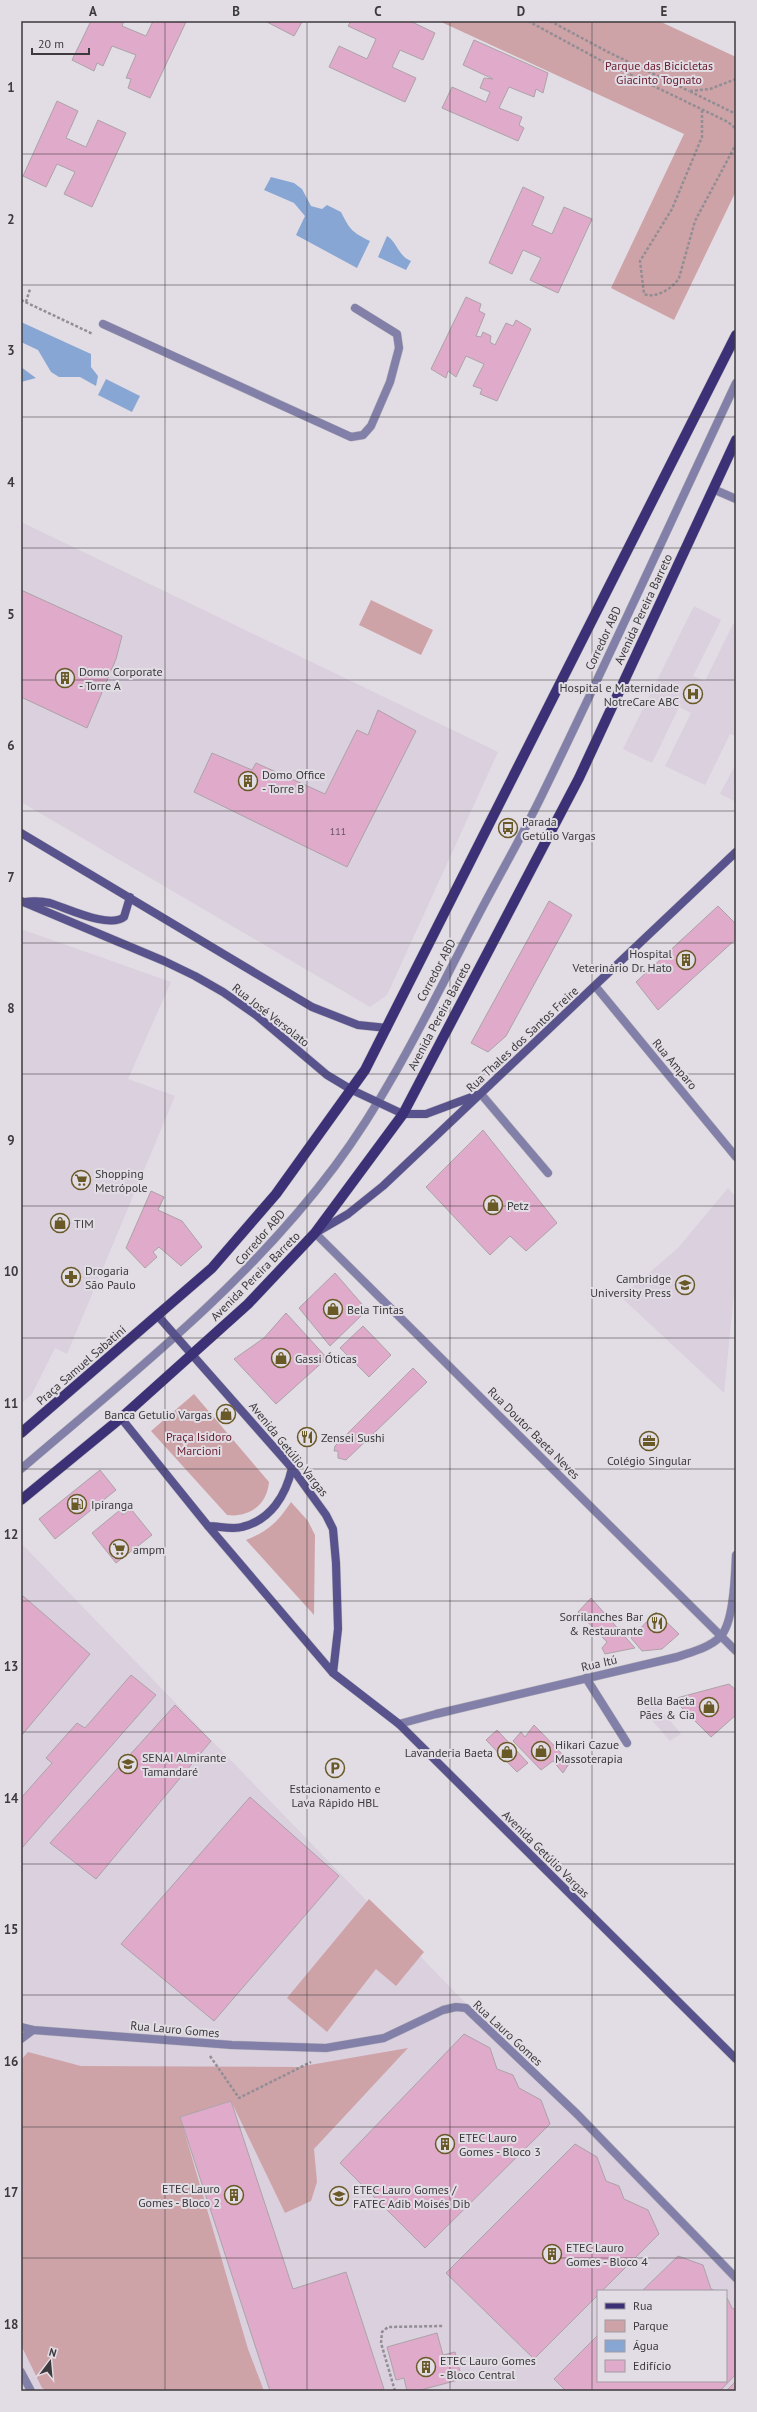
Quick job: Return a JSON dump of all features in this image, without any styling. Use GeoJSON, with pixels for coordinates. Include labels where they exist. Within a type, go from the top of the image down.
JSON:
{"type":"FeatureCollection","features":[{"type":"Feature","properties":{"kind":"main road"},"geometry":{"type":"LineString","coordinates":[[158,1316],[212,1268],[246,1232],[306,1156],[352,1090],[387,1028],[516,768],[736,335]]}},
{"type":"Feature","properties":{"kind":"main road","name":"Avenida Pereira Barreto"},"geometry":{"type":"LineString","coordinates":[[21,1500],[121,1418],[248,1304],[315,1233],[403,1114],[579,778],[736,440]]}},
{"type":"Feature","properties":{"kind":"main road","name":"Praça Samuel Sabatini"},"geometry":{"type":"LineString","coordinates":[[21,1433],[158,1316]]}},
{"type":"Feature","properties":{"kind":"street"},"geometry":{"type":"LineString","coordinates":[[103,324],[351,437],[363,435],[371,426],[390,382],[399,348],[397,334],[355,308]]}},
{"type":"Feature","properties":{"kind":"street","name":"Corredor ABD"},"geometry":{"type":"LineString","coordinates":[[21,1468],[177,1336],[254,1264],[334,1168],[378,1103],[542,796],[736,383]]}},
{"type":"Feature","properties":{"kind":"street"},"geometry":{"type":"LineString","coordinates":[[713,489],[736,499]]}},
{"type":"Feature","properties":{"kind":"street","name":"Rua José Versolato"},"geometry":{"type":"LineString","coordinates":[[21,833],[312,1007],[358,1025],[387,1028]]}},
{"type":"Feature","properties":{"kind":"street"},"geometry":{"type":"LineString","coordinates":[[21,841],[40,845]]}},
{"type":"Feature","properties":{"kind":"street","name":"Rua Thales dos Santos Freire"},"geometry":{"type":"LineString","coordinates":[[315,1233],[348,1214],[383,1186],[596,987],[736,852]]}},
{"type":"Feature","properties":{"kind":"street"},"geometry":{"type":"LineString","coordinates":[[22,902],[48,903],[100,919],[115,921],[124,917],[130,897]]}},
{"type":"Feature","properties":{"kind":"street","name":"Rua José Versolato"},"geometry":{"type":"LineString","coordinates":[[22,902],[164,961],[216,988],[256,1015],[327,1075],[352,1090],[403,1114],[415,1116],[426,1114],[481,1094]]}},
{"type":"Feature","properties":{"kind":"street","name":"Rua Amparo"},"geometry":{"type":"LineString","coordinates":[[596,987],[736,1157]]}},
{"type":"Feature","properties":{"kind":"street"},"geometry":{"type":"LineString","coordinates":[[481,1094],[548,1173]]}},
{"type":"Feature","properties":{"kind":"street","name":"Rua Doutor Baeta Neves"},"geometry":{"type":"LineString","coordinates":[[315,1233],[736,1651]]}},
{"type":"Feature","properties":{"kind":"street","name":"Avenida Getúlio Vargas"},"geometry":{"type":"LineString","coordinates":[[158,1316],[194,1354],[292,1468],[320,1505],[334,1533],[338,1629],[333,1673]]}},
{"type":"Feature","properties":{"kind":"street","name":"Avenida Getúlio Vargas"},"geometry":{"type":"LineString","coordinates":[[121,1418],[208,1526],[333,1673],[399,1724],[736,2059]]}},
{"type":"Feature","properties":{"kind":"street"},"geometry":{"type":"LineString","coordinates":[[208,1526],[241,1528],[263,1517],[280,1501],[289,1483],[292,1468]]}},
{"type":"Feature","properties":{"kind":"street"},"geometry":{"type":"LineString","coordinates":[[721,1636],[725,1628],[734,1590],[736,1555]]}},
{"type":"Feature","properties":{"kind":"street","name":"Rua Itú"},"geometry":{"type":"LineString","coordinates":[[399,1724],[677,1657],[714,1642],[721,1636]]}},
{"type":"Feature","properties":{"kind":"street"},"geometry":{"type":"LineString","coordinates":[[586,1678],[627,1743]]}},
{"type":"Feature","properties":{"kind":"street","name":"Rua Lauro Gomes"},"geometry":{"type":"LineString","coordinates":[[21,2026],[33,2030],[200,2043],[326,2048],[384,2038],[443,2010],[456,2007],[466,2008],[576,2114],[736,2278]]}},
{"type":"Feature","properties":{"kind":"street"},"geometry":{"type":"LineString","coordinates":[[21,2038],[33,2030]]}},
{"type":"Feature","properties":{"kind":"street"},"geometry":{"type":"LineString","coordinates":[[21,2372],[31,2391]]}},
{"type":"Feature","properties":{"kind":"path"},"geometry":{"type":"LineString","coordinates":[[528,21],[600,60],[734,125],[736,129]]}},
{"type":"Feature","properties":{"kind":"path"},"geometry":{"type":"LineString","coordinates":[[550,21],[608,52],[736,114]]}},
{"type":"Feature","properties":{"kind":"path"},"geometry":{"type":"LineString","coordinates":[[689,91],[710,89],[736,79]]}},
{"type":"Feature","properties":{"kind":"path"},"geometry":{"type":"LineString","coordinates":[[702,110],[702,136],[672,209],[640,261],[644,294],[650,297],[676,284],[695,221],[736,144]]}},
{"type":"Feature","properties":{"kind":"path"},"geometry":{"type":"LineString","coordinates":[[26,302],[30,289]]}},
{"type":"Feature","properties":{"kind":"path"},"geometry":{"type":"LineString","coordinates":[[21,300],[98,336],[103,324]]}},
{"type":"Feature","properties":{"kind":"path"},"geometry":{"type":"LineString","coordinates":[[200,2043],[239,2098],[313,2061]]}},
{"type":"Feature","properties":{"kind":"path"},"geometry":{"type":"LineString","coordinates":[[395,2391],[381,2343],[382,2332],[388,2327],[444,2326]]}},
{"type":"Feature","properties":{"kind":"shaded area"},"geometry":{"type":"Polygon","coordinates":[[[21,522],[498,752],[387,995],[370,1007],[21,802],[21,522]]]}},
{"type":"Feature","properties":{"kind":"shaded area","name":"Hospital e Maternidade NotreCare ABC"},"geometry":{"type":"Polygon","coordinates":[[[694,606],[721,620],[693,676],[705,681],[733,624],[736,625],[736,736],[730,734],[705,785],[665,766],[691,713],[679,707],[652,763],[623,749],[694,606]]]}},
{"type":"Feature","properties":{"kind":"shaded area"},"geometry":{"type":"Polygon","coordinates":[[[736,763],[736,802],[720,794],[736,763]]]}},
{"type":"Feature","properties":{"kind":"shaded area","name":"Shopping Metrópole"},"geometry":{"type":"Polygon","coordinates":[[[21,929],[171,982],[128,1079],[175,1096],[67,1354],[55,1348],[32,1394],[21,1404],[21,929]]]}},
{"type":"Feature","properties":{"kind":"shaded area","name":"Cambridge University Press"},"geometry":{"type":"Polygon","coordinates":[[[728,1188],[736,1197],[736,1273],[724,1393],[621,1297],[678,1248],[728,1188]]]}},
{"type":"Feature","properties":{"kind":"shaded area","name":"ETEC Lauro Gomes / FATEC Adib Moisés Dib"},"geometry":{"type":"Polygon","coordinates":[[[21,1543],[448,1985],[736,2279],[736,2391],[21,2391],[21,1543]]]}},
{"type":"Feature","properties":{"kind":"shaded area"},"geometry":{"type":"Polygon","coordinates":[[[654,1701],[681,1734],[670,1741],[643,1710],[654,1701]]]}},
{"type":"Feature","properties":{"kind":"green space","name":"Parque das Bicicletas Giacinto Tognato"},"geometry":{"type":"Polygon","coordinates":[[[439,21],[659,21],[736,57],[736,191],[674,320],[611,288],[684,134],[439,21]]]}},
{"type":"Feature","properties":{"kind":"green space"},"geometry":{"type":"Polygon","coordinates":[[[371,600],[433,630],[421,655],[359,625],[371,600]]]}},
{"type":"Feature","properties":{"kind":"green space","name":"Praça Isidoro Marcioni"},"geometry":{"type":"Polygon","coordinates":[[[194,1394],[269,1482],[268,1490],[261,1503],[249,1512],[227,1515],[151,1431],[194,1394]]]}},
{"type":"Feature","properties":{"kind":"green space"},"geometry":{"type":"Polygon","coordinates":[[[291,1502],[308,1521],[315,1535],[314,1615],[246,1540],[272,1525],[282,1515],[291,1502]]]}},
{"type":"Feature","properties":{"kind":"green space"},"geometry":{"type":"Polygon","coordinates":[[[369,1899],[424,1952],[396,1986],[376,1969],[327,2032],[287,1998],[369,1899]]]}},
{"type":"Feature","properties":{"kind":"green space"},"geometry":{"type":"Polygon","coordinates":[[[408,2048],[314,2149],[317,2182],[311,2201],[285,2213],[231,2101],[180,2117],[248,2349],[264,2391],[47,2391],[42,2388],[21,2345],[21,2060],[28,2052],[81,2066],[298,2067],[408,2048]]]}},
{"type":"Feature","properties":{"kind":"water"},"geometry":{"type":"Polygon","coordinates":[[[271,177],[294,183],[302,189],[311,206],[322,209],[327,205],[341,212],[352,230],[370,241],[357,268],[296,235],[305,216],[294,203],[264,190],[271,177]]]}},
{"type":"Feature","properties":{"kind":"water"},"geometry":{"type":"Polygon","coordinates":[[[387,236],[394,242],[403,256],[411,261],[406,270],[378,257],[387,236]]]}},
{"type":"Feature","properties":{"kind":"water"},"geometry":{"type":"Polygon","coordinates":[[[21,322],[91,354],[91,367],[98,376],[96,386],[80,377],[59,377],[51,372],[38,350],[21,342],[21,322]]]}},
{"type":"Feature","properties":{"kind":"water"},"geometry":{"type":"Polygon","coordinates":[[[21,367],[36,378],[21,382],[21,367]]]}},
{"type":"Feature","properties":{"kind":"water"},"geometry":{"type":"Polygon","coordinates":[[[106,379],[140,396],[132,412],[98,395],[106,379]]]}},
{"type":"Feature","properties":{"kind":"building"},"geometry":{"type":"Polygon","coordinates":[[[91,21],[124,21],[122,26],[146,36],[153,21],[186,22],[150,98],[128,88],[131,79],[126,78],[136,55],[112,46],[103,66],[97,63],[94,71],[72,60],[91,21]]]}},
{"type":"Feature","properties":{"kind":"building"},"geometry":{"type":"Polygon","coordinates":[[[265,21],[300,21],[302,22],[294,36],[265,21]]]}},
{"type":"Feature","properties":{"kind":"building"},"geometry":{"type":"Polygon","coordinates":[[[351,21],[410,21],[435,33],[423,60],[400,50],[392,67],[416,78],[405,102],[329,67],[339,46],[367,59],[376,39],[348,26],[351,21]]]}},
{"type":"Feature","properties":{"kind":"building"},"geometry":{"type":"Polygon","coordinates":[[[474,40],[548,73],[543,93],[536,89],[534,97],[509,87],[499,108],[522,117],[519,125],[524,128],[518,141],[442,108],[452,87],[486,102],[490,92],[480,88],[484,78],[493,79],[463,65],[474,40]]]}},
{"type":"Feature","properties":{"kind":"building"},"geometry":{"type":"Polygon","coordinates":[[[57,101],[78,111],[66,138],[86,147],[98,120],[126,133],[92,207],[64,194],[75,172],[57,164],[46,187],[23,176],[57,101]]]}},
{"type":"Feature","properties":{"kind":"building"},"geometry":{"type":"Polygon","coordinates":[[[523,187],[544,197],[532,225],[552,234],[564,207],[592,219],[558,293],[530,280],[541,258],[523,250],[512,274],[489,263],[523,187]]]}},
{"type":"Feature","properties":{"kind":"building"},"geometry":{"type":"Polygon","coordinates":[[[466,297],[481,304],[479,311],[485,314],[476,336],[481,337],[483,332],[491,336],[490,342],[495,345],[506,323],[513,326],[516,320],[531,329],[497,401],[480,394],[482,389],[473,386],[484,364],[466,356],[456,377],[448,371],[446,378],[431,369],[466,297]]]}},
{"type":"Feature","properties":{"kind":"building","name":"Domo Corporate - Torre A"},"geometry":{"type":"Polygon","coordinates":[[[21,590],[122,636],[116,659],[87,728],[21,697],[21,590]]]}},
{"type":"Feature","properties":{"kind":"building","name":"Domo Office - Torre B"},"geometry":{"type":"Polygon","coordinates":[[[378,710],[416,731],[347,867],[194,792],[212,753],[252,770],[256,763],[325,794],[357,730],[368,735],[378,710]]]}},
{"type":"Feature","properties":{"kind":"building"},"geometry":{"type":"Polygon","coordinates":[[[549,901],[572,915],[506,1036],[488,1052],[471,1043],[549,901]]]}},
{"type":"Feature","properties":{"kind":"building","name":"Hospital Veterinário Dr. Hato"},"geometry":{"type":"Polygon","coordinates":[[[718,906],[736,924],[736,939],[658,1010],[636,982],[718,906]]]}},
{"type":"Feature","properties":{"kind":"building","name":"Petz"},"geometry":{"type":"Polygon","coordinates":[[[483,1130],[557,1223],[526,1251],[510,1236],[490,1255],[426,1187],[483,1130]]]}},
{"type":"Feature","properties":{"kind":"building"},"geometry":{"type":"Polygon","coordinates":[[[151,1191],[164,1197],[158,1210],[182,1221],[202,1247],[181,1266],[159,1247],[153,1252],[157,1257],[145,1268],[126,1248],[151,1191]]]}},
{"type":"Feature","properties":{"kind":"building","name":"Bela Tintas"},"geometry":{"type":"Polygon","coordinates":[[[335,1273],[367,1310],[330,1346],[299,1308],[335,1273]]]}},
{"type":"Feature","properties":{"kind":"building","name":"Gassi Óticas"},"geometry":{"type":"Polygon","coordinates":[[[286,1313],[327,1358],[276,1404],[234,1359],[264,1338],[286,1313]]]}},
{"type":"Feature","properties":{"kind":"building"},"geometry":{"type":"Polygon","coordinates":[[[363,1326],[391,1355],[369,1377],[340,1348],[363,1326]]]}},
{"type":"Feature","properties":{"kind":"building"},"geometry":{"type":"Polygon","coordinates":[[[413,1368],[427,1382],[346,1460],[338,1458],[338,1451],[334,1451],[335,1446],[413,1368]]]}},
{"type":"Feature","properties":{"kind":"building","name":"Ipiranga"},"geometry":{"type":"Polygon","coordinates":[[[100,1470],[116,1490],[55,1539],[39,1519],[100,1470]]]}},
{"type":"Feature","properties":{"kind":"building","name":"ampm"},"geometry":{"type":"Polygon","coordinates":[[[131,1509],[152,1535],[116,1563],[92,1533],[120,1510],[123,1515],[131,1509]]]}},
{"type":"Feature","properties":{"kind":"building"},"geometry":{"type":"Polygon","coordinates":[[[23,1596],[90,1654],[21,1736],[21,1598],[23,1596]]]}},
{"type":"Feature","properties":{"kind":"building"},"geometry":{"type":"Polygon","coordinates":[[[591,1598],[635,1648],[605,1654],[602,1648],[607,1642],[578,1612],[591,1598]]]}},
{"type":"Feature","properties":{"kind":"building","name":"Sorrilanches Bar & Restaurante"},"geometry":{"type":"Polygon","coordinates":[[[656,1612],[679,1634],[662,1649],[642,1651],[631,1638],[656,1612]]]}},
{"type":"Feature","properties":{"kind":"building"},"geometry":{"type":"Polygon","coordinates":[[[131,1675],[156,1695],[21,1849],[21,1798],[52,1763],[46,1758],[77,1723],[85,1728],[131,1675]]]}},
{"type":"Feature","properties":{"kind":"building","name":"Bella Baeta Pães & Cia"},"geometry":{"type":"Polygon","coordinates":[[[729,1684],[736,1690],[736,1715],[711,1737],[673,1699],[729,1684]]]}},
{"type":"Feature","properties":{"kind":"building"},"geometry":{"type":"Polygon","coordinates":[[[175,1705],[211,1741],[96,1879],[50,1843],[175,1705]]]}},
{"type":"Feature","properties":{"kind":"building","name":"Hikari Cazue Massoterapia"},"geometry":{"type":"Polygon","coordinates":[[[534,1725],[570,1762],[563,1773],[553,1761],[541,1770],[513,1741],[521,1732],[525,1737],[534,1725]]]}},
{"type":"Feature","properties":{"kind":"building","name":"Lavanderia Baeta"},"geometry":{"type":"Polygon","coordinates":[[[497,1730],[528,1763],[517,1772],[486,1740],[497,1730]]]}},
{"type":"Feature","properties":{"kind":"building"},"geometry":{"type":"Polygon","coordinates":[[[250,1797],[339,1876],[214,2021],[121,1944],[250,1797]]]}},
{"type":"Feature","properties":{"kind":"building","name":"ETEC Lauro Gomes - Bloco 3"},"geometry":{"type":"Polygon","coordinates":[[[464,2034],[490,2048],[497,2069],[513,2075],[519,2088],[541,2100],[550,2124],[425,2248],[340,2163],[464,2034]]]}},
{"type":"Feature","properties":{"kind":"building","name":"ETEC Lauro Gomes - Bloco 2"},"geometry":{"type":"Polygon","coordinates":[[[231,2101],[293,2289],[346,2272],[384,2389],[376,2391],[270,2391],[180,2117],[231,2101]]]}},
{"type":"Feature","properties":{"kind":"building","name":"ETEC Lauro Gomes - Bloco 4"},"geometry":{"type":"Polygon","coordinates":[[[575,2144],[597,2157],[606,2181],[619,2186],[624,2199],[648,2210],[659,2234],[603,2290],[597,2290],[597,2296],[534,2359],[446,2273],[575,2144]]]}},
{"type":"Feature","properties":{"kind":"building"},"geometry":{"type":"Polygon","coordinates":[[[678,2256],[703,2265],[711,2289],[714,2290],[643,2290],[678,2256]]]}},
{"type":"Feature","properties":{"kind":"building"},"geometry":{"type":"Polygon","coordinates":[[[727,2298],[732,2308],[736,2310],[736,2374],[720,2391],[566,2391],[554,2379],[597,2336],[597,2382],[727,2382],[727,2298]]]}},
{"type":"Feature","properties":{"kind":"building","name":"ETEC Lauro Gomes - Bloco Central"},"geometry":{"type":"Polygon","coordinates":[[[437,2333],[443,2355],[455,2352],[462,2379],[417,2391],[407,2391],[404,2378],[396,2380],[387,2347],[437,2333]]]}},
{"type":"Feature","properties":{"kind":"building"},"geometry":{"type":"Polygon","coordinates":[[[736,2381],[736,2391],[726,2391],[736,2381]]]}},
{"type":"Feature","properties":{"kind":"place","name":"Domo Corporate - Torre A"},"geometry":{"type":"Point","coordinates":[65,678]}},
{"type":"Feature","properties":{"kind":"place","name":"Hospital e Maternidade NotreCare ABC"},"geometry":{"type":"Point","coordinates":[693,694]}},
{"type":"Feature","properties":{"kind":"place","name":"Domo Office - Torre B"},"geometry":{"type":"Point","coordinates":[248,781]}},
{"type":"Feature","properties":{"kind":"place","name":"Parada Getúlio Vargas"},"geometry":{"type":"Point","coordinates":[508,828]}},
{"type":"Feature","properties":{"kind":"place","name":"Hospital Veterinário Dr. Hato"},"geometry":{"type":"Point","coordinates":[686,960]}},
{"type":"Feature","properties":{"kind":"place","name":"Shopping Metrópole"},"geometry":{"type":"Point","coordinates":[81,1180]}},
{"type":"Feature","properties":{"kind":"place","name":"Petz"},"geometry":{"type":"Point","coordinates":[493,1205]}},
{"type":"Feature","properties":{"kind":"place","name":"TIM"},"geometry":{"type":"Point","coordinates":[60,1223]}},
{"type":"Feature","properties":{"kind":"place","name":"Drogaria São Paulo"},"geometry":{"type":"Point","coordinates":[71,1277]}},
{"type":"Feature","properties":{"kind":"place","name":"Cambridge University Press"},"geometry":{"type":"Point","coordinates":[685,1285]}},
{"type":"Feature","properties":{"kind":"place","name":"Bela Tintas"},"geometry":{"type":"Point","coordinates":[333,1309]}},
{"type":"Feature","properties":{"kind":"place","name":"Gassi Óticas"},"geometry":{"type":"Point","coordinates":[281,1358]}},
{"type":"Feature","properties":{"kind":"place","name":"Banca Getulio Vargas"},"geometry":{"type":"Point","coordinates":[226,1414]}},
{"type":"Feature","properties":{"kind":"place","name":"Zensei Sushi"},"geometry":{"type":"Point","coordinates":[307,1437]}},
{"type":"Feature","properties":{"kind":"place","name":"Colégio Singular"},"geometry":{"type":"Point","coordinates":[649,1441]}},
{"type":"Feature","properties":{"kind":"place","name":"Ipiranga"},"geometry":{"type":"Point","coordinates":[77,1504]}},
{"type":"Feature","properties":{"kind":"place","name":"ampm"},"geometry":{"type":"Point","coordinates":[119,1549]}},
{"type":"Feature","properties":{"kind":"place","name":"Sorrilanches Bar & Restaurante"},"geometry":{"type":"Point","coordinates":[657,1623]}},
{"type":"Feature","properties":{"kind":"place","name":"Bella Baeta Pães & Cia"},"geometry":{"type":"Point","coordinates":[709,1707]}},
{"type":"Feature","properties":{"kind":"place","name":"Hikari Cazue Massoterapia"},"geometry":{"type":"Point","coordinates":[541,1751]}},
{"type":"Feature","properties":{"kind":"place","name":"Lavanderia Baeta"},"geometry":{"type":"Point","coordinates":[507,1752]}},
{"type":"Feature","properties":{"kind":"place","name":"SENAI Almirante Tamandaré"},"geometry":{"type":"Point","coordinates":[128,1764]}},
{"type":"Feature","properties":{"kind":"place","name":"Estacionamento e Lava Rápido HBL"},"geometry":{"type":"Point","coordinates":[335,1768]}},
{"type":"Feature","properties":{"kind":"place","name":"ETEC Lauro Gomes - Bloco 3"},"geometry":{"type":"Point","coordinates":[445,2144]}},
{"type":"Feature","properties":{"kind":"place","name":"ETEC Lauro Gomes - Bloco 2"},"geometry":{"type":"Point","coordinates":[234,2195]}},
{"type":"Feature","properties":{"kind":"place","name":"ETEC Lauro Gomes / FATEC Adib Moisés Dib"},"geometry":{"type":"Point","coordinates":[339,2196]}},
{"type":"Feature","properties":{"kind":"place","name":"ETEC Lauro Gomes - Bloco 4"},"geometry":{"type":"Point","coordinates":[552,2254]}},
{"type":"Feature","properties":{"kind":"place","name":"ETEC Lauro Gomes - Bloco Central"},"geometry":{"type":"Point","coordinates":[426,2367]}}]}
